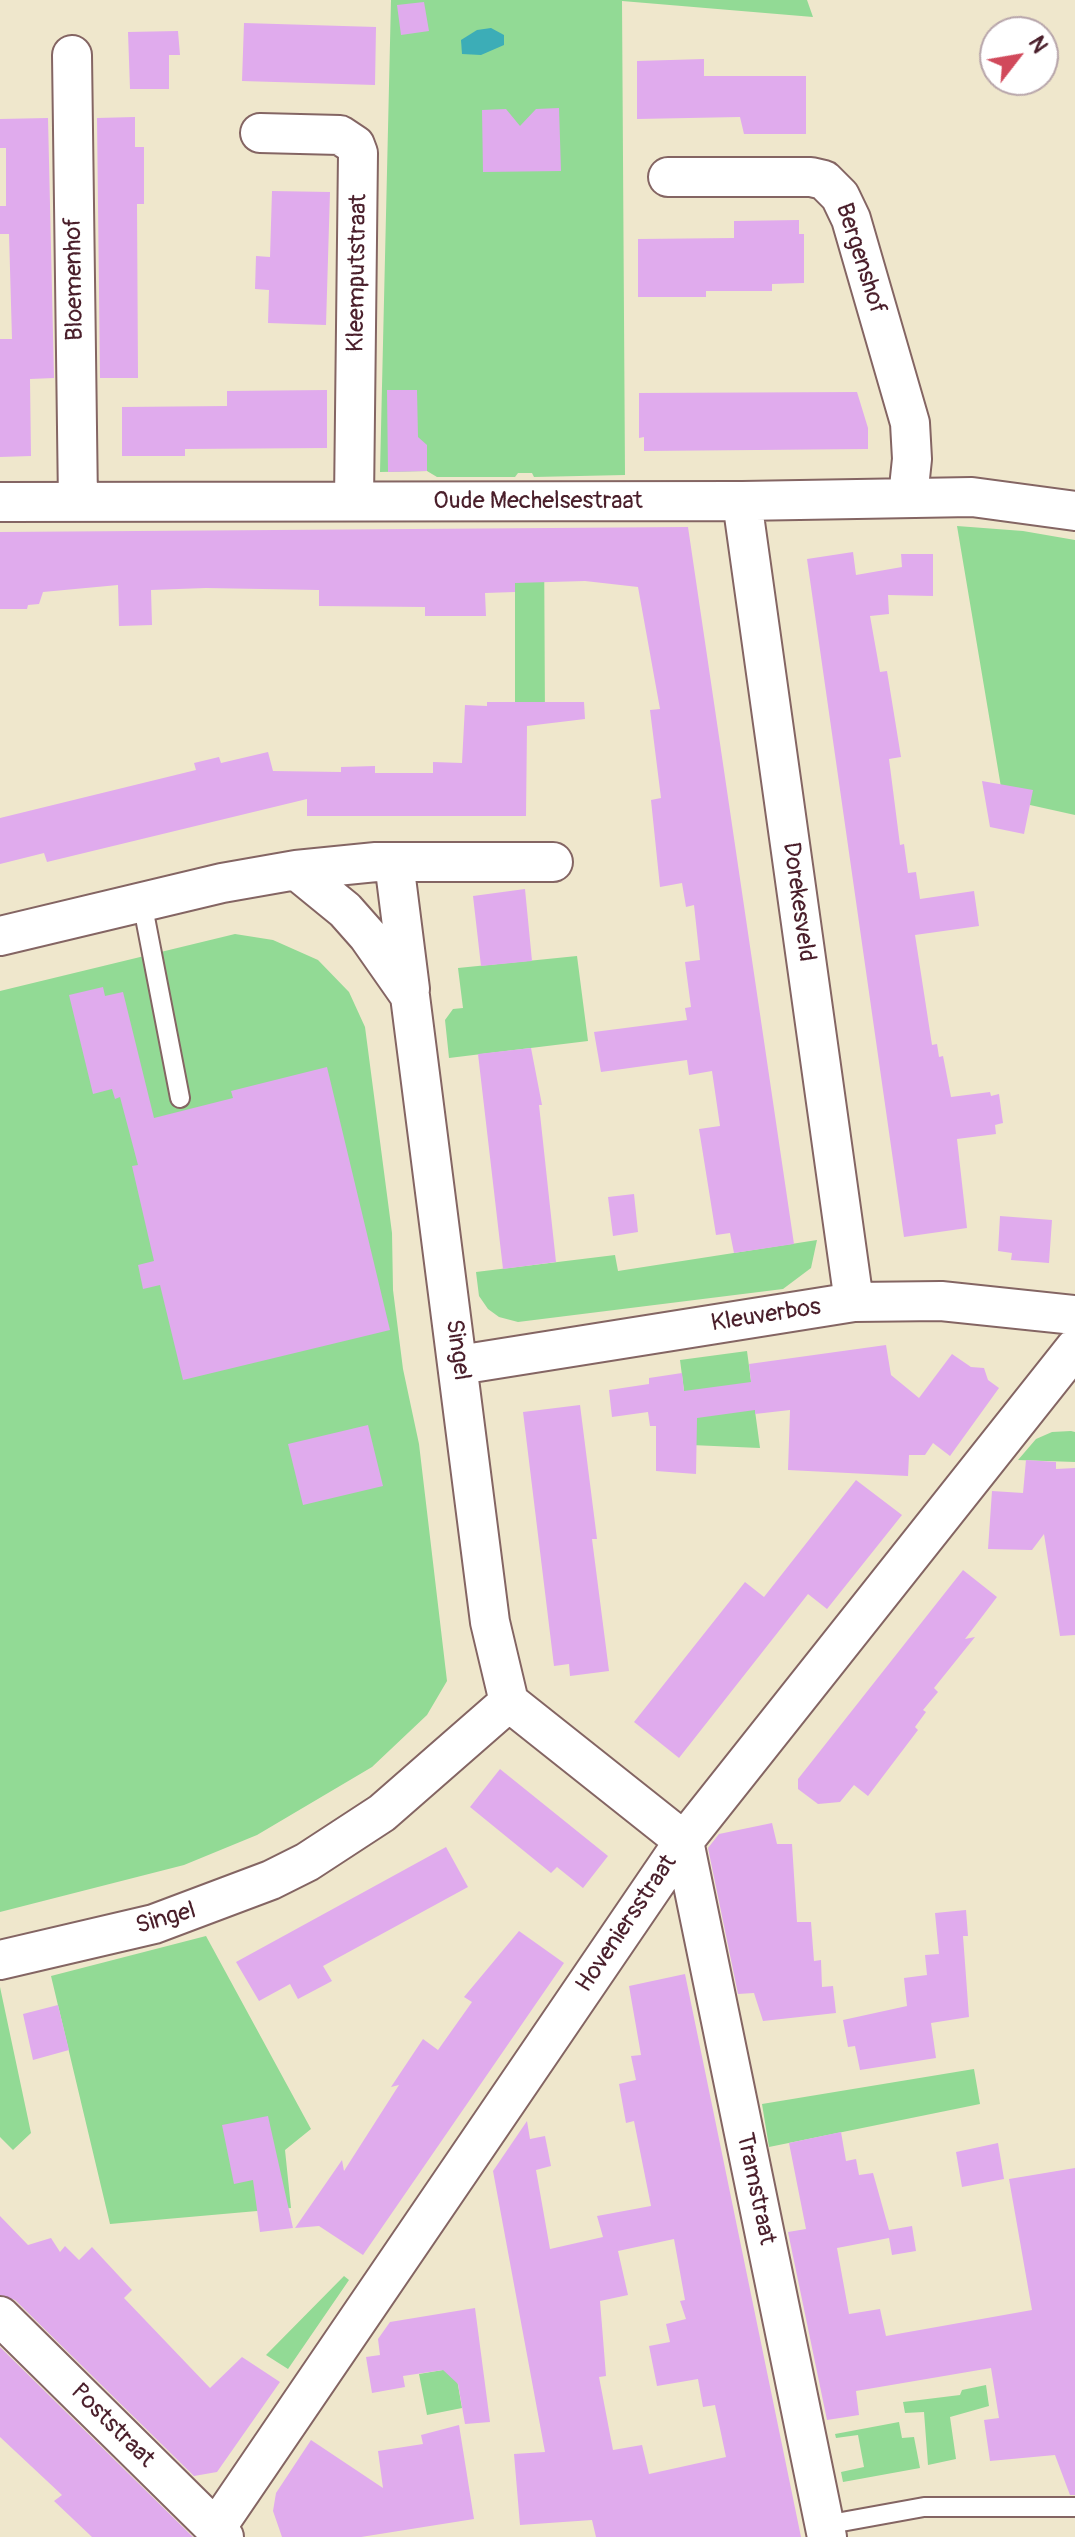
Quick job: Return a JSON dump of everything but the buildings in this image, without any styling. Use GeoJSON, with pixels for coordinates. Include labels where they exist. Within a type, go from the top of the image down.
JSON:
{"type":"FeatureCollection","features":[{"type":"Feature","properties":{"kind":"street","name":"Bloemenhof"},"geometry":{"type":"LineString","coordinates":[[72,55],[78,502]]}},
{"type":"Feature","properties":{"kind":"street","name":"Kleemputstraat"},"geometry":{"type":"LineString","coordinates":[[260,133],[340,135],[355,145],[358,153],[354,501]]}},
{"type":"Feature","properties":{"kind":"street","name":"Bergenshof"},"geometry":{"type":"LineString","coordinates":[[668,177],[811,177],[824,180],[840,196],[851,219],[910,423],[912,459],[908,497]]}},
{"type":"Feature","properties":{"kind":"street","name":"Oude Mechelsestraat"},"geometry":{"type":"LineString","coordinates":[[0,502],[742,501],[908,497],[1001,498],[1075,511]]}},
{"type":"Feature","properties":{"kind":"street","name":"Dorekesveld"},"geometry":{"type":"LineString","coordinates":[[742,501],[854,1302]]}},
{"type":"Feature","properties":{"kind":"street"},"geometry":{"type":"LineString","coordinates":[[0,936],[296,870],[394,862],[553,862]]}},
{"type":"Feature","properties":{"kind":"street","name":"Singel"},"geometry":{"type":"LineString","coordinates":[[0,1960],[154,1924],[271,1880],[307,1862],[382,1813],[509,1702],[490,1622],[394,862]]}},
{"type":"Feature","properties":{"kind":"street","name":"Singel"},"geometry":{"type":"LineString","coordinates":[[296,870],[345,910],[368,936],[410,996]]}},
{"type":"Feature","properties":{"kind":"street","name":"Kleuverbos"},"geometry":{"type":"LineString","coordinates":[[459,1365],[854,1302],[941,1301],[1075,1315]]}},
{"type":"Feature","properties":{"kind":"street","name":"Hoveniersstraat"},"geometry":{"type":"LineString","coordinates":[[220,2533],[684,1841],[931,1524],[1075,1348]]}},
{"type":"Feature","properties":{"kind":"street"},"geometry":{"type":"LineString","coordinates":[[509,1702],[684,1841]]}},
{"type":"Feature","properties":{"kind":"street","name":"Tramstraat"},"geometry":{"type":"LineString","coordinates":[[684,1841],[826,2531]]}},
{"type":"Feature","properties":{"kind":"street","name":"Poststraat"},"geometry":{"type":"LineString","coordinates":[[0,2316],[220,2533]]}},
{"type":"Feature","properties":{"kind":"lane"},"geometry":{"type":"LineString","coordinates":[[142,902],[180,1098]]}},
{"type":"Feature","properties":{"kind":"lane"},"geometry":{"type":"LineString","coordinates":[[826,2531],[924,2507],[1075,2507]]}},
{"type":"Feature","properties":{"kind":"green space"},"geometry":{"type":"Polygon","coordinates":[[[391,0],[807,0],[813,17],[622,1],[625,475],[534,477],[532,473],[518,473],[515,477],[437,477],[427,471],[380,472],[391,0]]]}},
{"type":"Feature","properties":{"kind":"green space"},"geometry":{"type":"Polygon","coordinates":[[[957,526],[1023,531],[1075,540],[1075,815],[1003,799],[957,526]]]}},
{"type":"Feature","properties":{"kind":"green space"},"geometry":{"type":"Polygon","coordinates":[[[515,529],[544,529],[545,723],[515,723],[515,529]]]}},
{"type":"Feature","properties":{"kind":"green space"},"geometry":{"type":"Polygon","coordinates":[[[235,934],[273,940],[318,960],[349,992],[365,1027],[392,1233],[393,1290],[403,1369],[419,1444],[447,1681],[427,1715],[372,1767],[257,1835],[184,1865],[0,1912],[0,991],[235,934]]]}},
{"type":"Feature","properties":{"kind":"green space"},"geometry":{"type":"Polygon","coordinates":[[[577,956],[588,1041],[449,1058],[445,1020],[453,1009],[463,1008],[458,968],[577,956]]]}},
{"type":"Feature","properties":{"kind":"green space"},"geometry":{"type":"Polygon","coordinates":[[[817,1240],[811,1268],[783,1289],[518,1322],[499,1317],[488,1309],[479,1296],[476,1272],[615,1255],[618,1271],[817,1240]]]}},
{"type":"Feature","properties":{"kind":"green space"},"geometry":{"type":"Polygon","coordinates":[[[747,1351],[760,1448],[691,1445],[680,1360],[747,1351]]]}},
{"type":"Feature","properties":{"kind":"green space"},"geometry":{"type":"Polygon","coordinates":[[[1052,1432],[1075,1432],[1075,1462],[1018,1460],[1036,1439],[1052,1432]]]}},
{"type":"Feature","properties":{"kind":"green space"},"geometry":{"type":"Polygon","coordinates":[[[206,1936],[311,2129],[285,2150],[291,2208],[110,2224],[51,1976],[206,1936]]]}},
{"type":"Feature","properties":{"kind":"green space"},"geometry":{"type":"Polygon","coordinates":[[[0,1987],[31,2133],[13,2150],[0,2137],[0,1987]]]}},
{"type":"Feature","properties":{"kind":"green space"},"geometry":{"type":"Polygon","coordinates":[[[974,2069],[980,2104],[769,2147],[762,2104],[974,2069]]]}},
{"type":"Feature","properties":{"kind":"green space"},"geometry":{"type":"Polygon","coordinates":[[[344,2276],[349,2280],[288,2369],[266,2355],[344,2276]]]}},
{"type":"Feature","properties":{"kind":"green space"},"geometry":{"type":"Polygon","coordinates":[[[455,2368],[462,2408],[427,2415],[419,2374],[455,2368]]]}},
{"type":"Feature","properties":{"kind":"green space"},"geometry":{"type":"Polygon","coordinates":[[[986,2385],[989,2406],[950,2417],[956,2459],[928,2465],[924,2412],[905,2413],[903,2402],[960,2395],[962,2390],[986,2385]]]}},
{"type":"Feature","properties":{"kind":"green space"},"geometry":{"type":"Polygon","coordinates":[[[899,2422],[902,2438],[914,2437],[920,2468],[843,2482],[841,2472],[864,2467],[858,2435],[836,2438],[835,2434],[899,2422]]]}},
{"type":"Feature","properties":{"kind":"water"},"geometry":{"type":"Polygon","coordinates":[[[491,28],[504,35],[504,45],[481,55],[462,54],[461,40],[477,30],[491,28]]]}}]}
